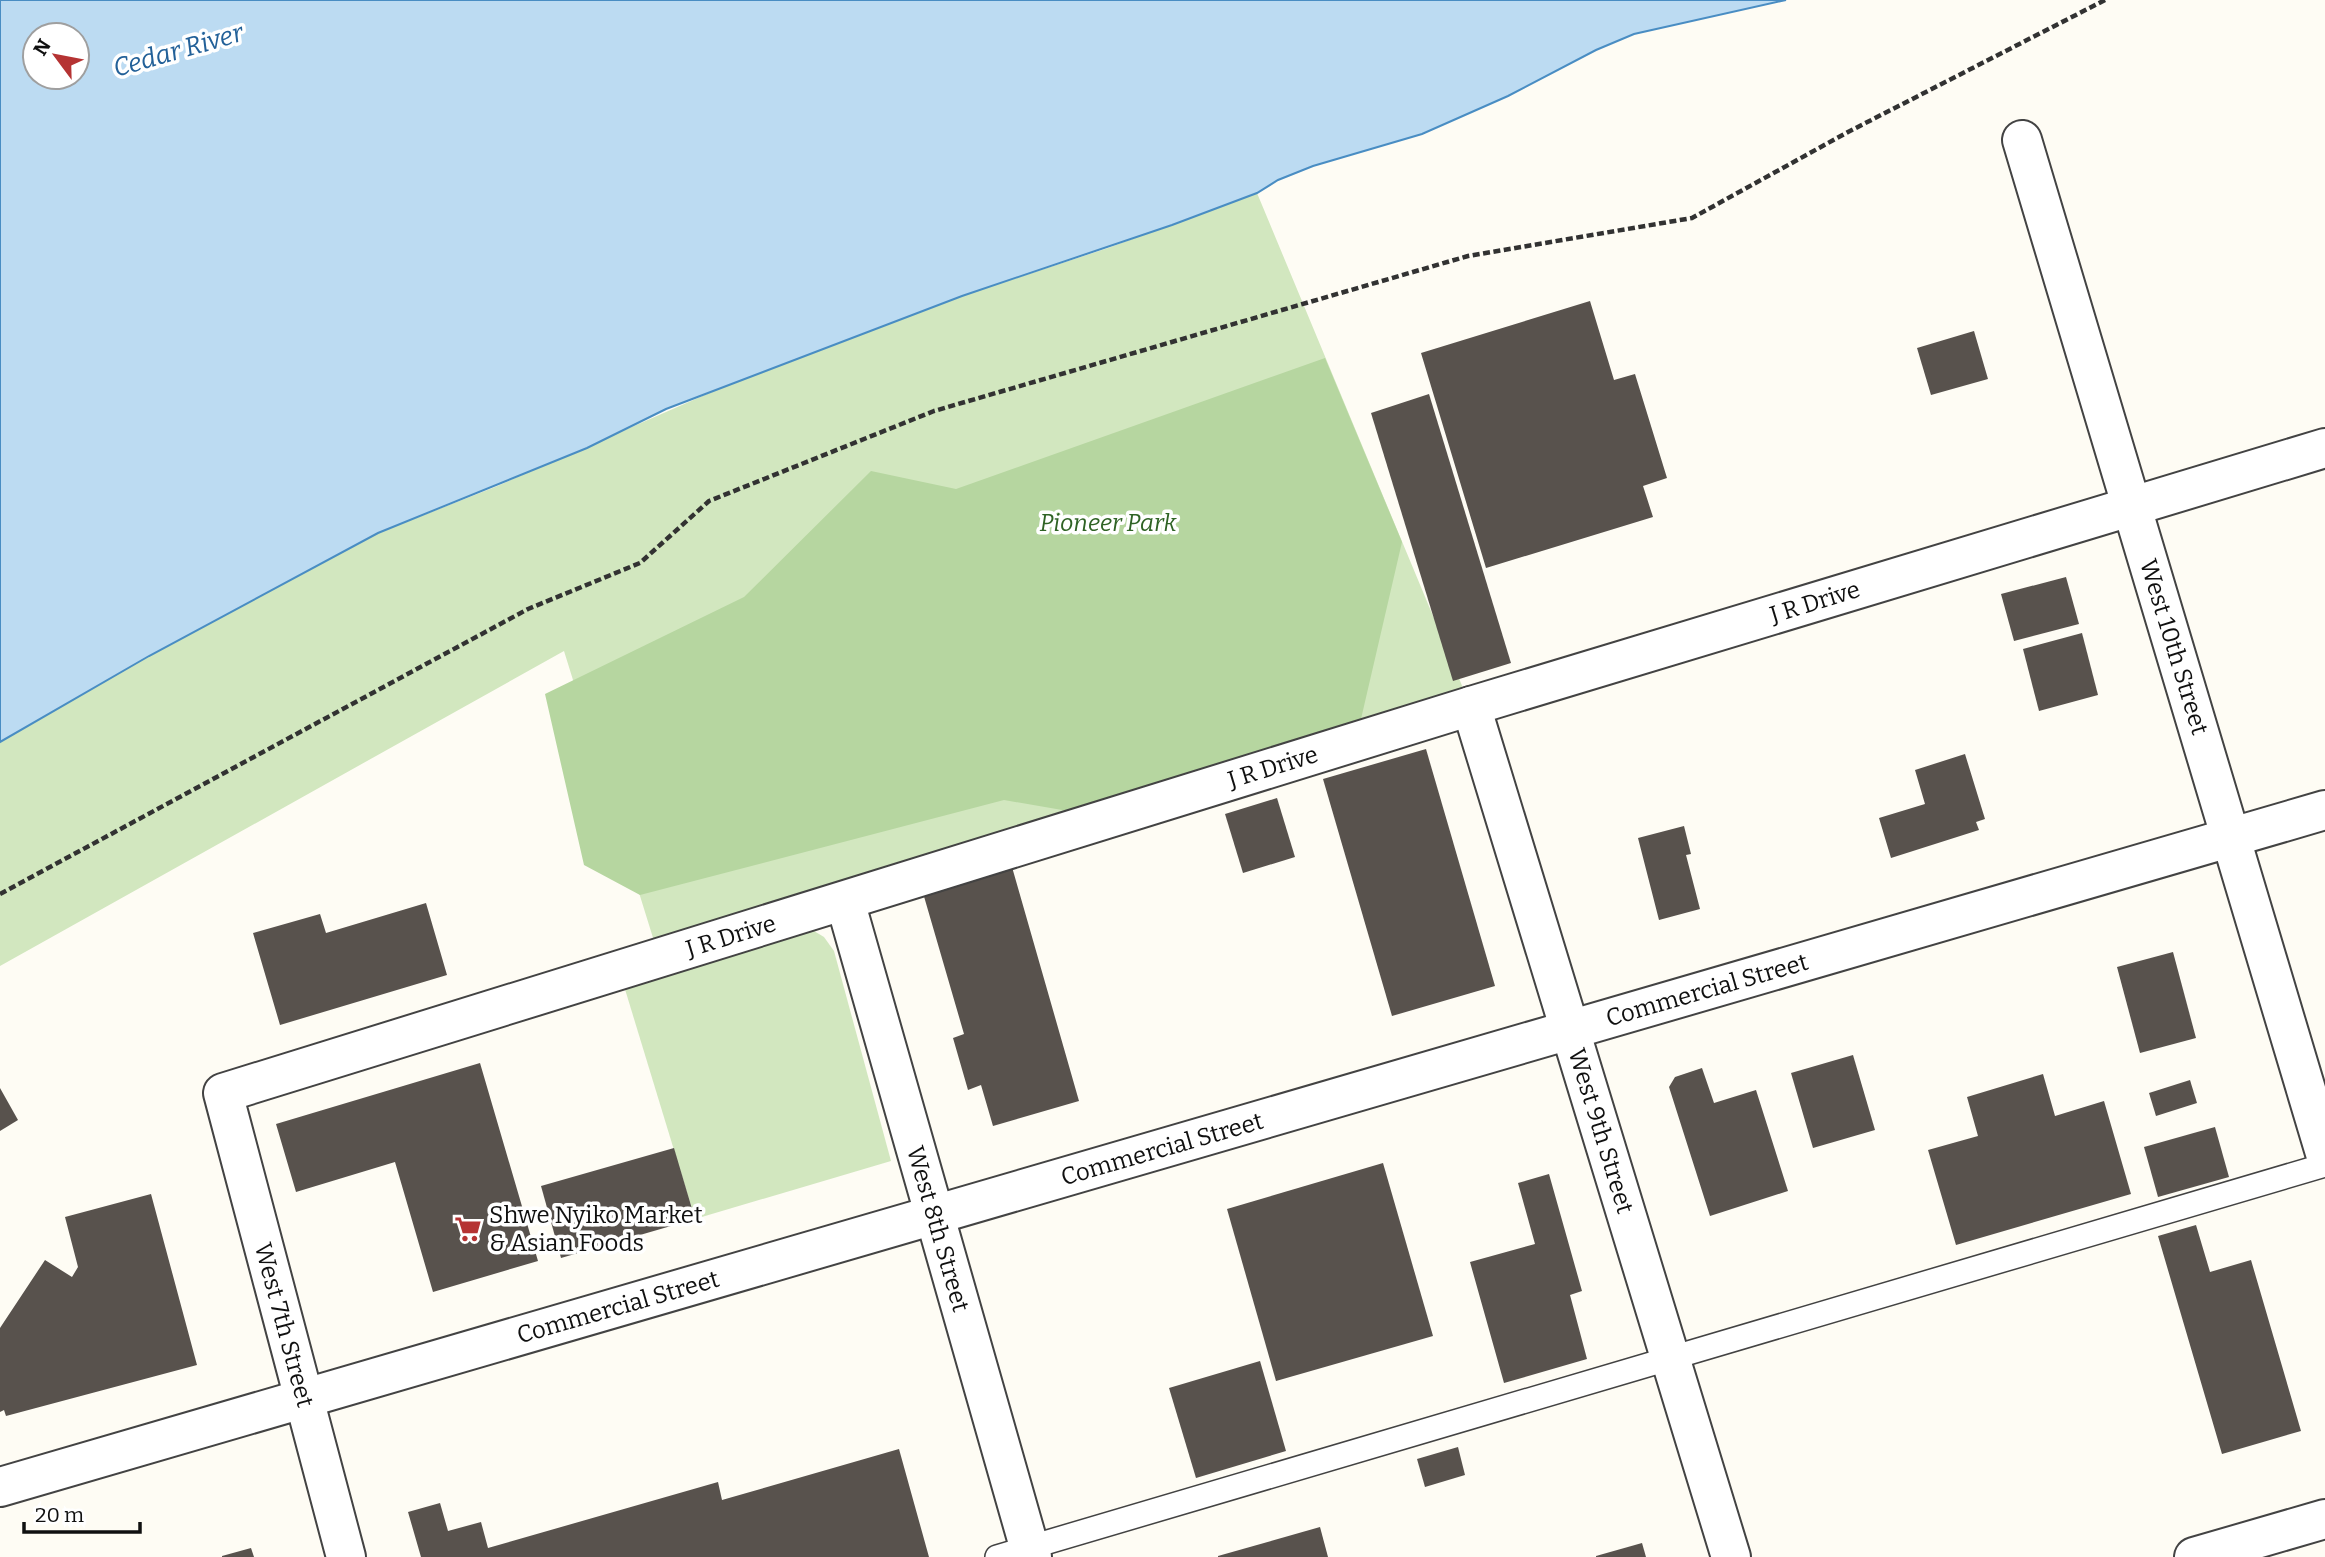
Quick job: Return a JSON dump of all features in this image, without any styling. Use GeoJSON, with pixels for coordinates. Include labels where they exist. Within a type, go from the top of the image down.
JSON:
{"type":"FeatureCollection","features":[{"type":"Feature","properties":{"kind":"street","name":"West 10th Street"},"geometry":{"type":"LineString","coordinates":[[2022,140],[2325,1153]]}},
{"type":"Feature","properties":{"kind":"street","name":"J R Drive"},"geometry":{"type":"LineString","coordinates":[[223,1093],[1471,706],[2325,448]]}},
{"type":"Feature","properties":{"kind":"street","name":"West 9th Street"},"geometry":{"type":"LineString","coordinates":[[1471,706],[1731,1557]]}},
{"type":"Feature","properties":{"kind":"street","name":"Commercial Street"},"geometry":{"type":"LineString","coordinates":[[0,1487],[2325,810]]}},
{"type":"Feature","properties":{"kind":"street","name":"West 8th Street"},"geometry":{"type":"LineString","coordinates":[[845,901],[934,1215],[1019,1554]]}},
{"type":"Feature","properties":{"kind":"street","name":"West 7th Street"},"geometry":{"type":"LineString","coordinates":[[223,1093],[346,1557]]}},
{"type":"Feature","properties":{"kind":"street"},"geometry":{"type":"LineString","coordinates":[[2194,1557],[2325,1519]]}},
{"type":"Feature","properties":{"kind":"lane"},"geometry":{"type":"LineString","coordinates":[[1019,1554],[2325,1166]]}},
{"type":"Feature","properties":{"kind":"path"},"geometry":{"type":"LineString","coordinates":[[0,894],[528,609],[640,563],[709,500],[934,411],[1454,260],[1692,218],[1848,132],[2105,0]]}},
{"type":"Feature","properties":{"kind":"green space","name":"Pioneer Park"},"geometry":{"type":"Polygon","coordinates":[[[1257,193],[1463,688],[654,941],[564,651],[0,966],[0,742],[149,656],[378,533],[495,487],[723,387],[962,296],[1108,248],[1257,193]]]}},
{"type":"Feature","properties":{"kind":"green space"},"geometry":{"type":"Polygon","coordinates":[[[1325,358],[1402,542],[1361,719],[1068,811],[1004,800],[640,895],[584,865],[545,694],[744,597],[871,471],[956,489],[1325,358]]]}},
{"type":"Feature","properties":{"kind":"green space"},"geometry":{"type":"Polygon","coordinates":[[[809,928],[824,937],[834,951],[891,1161],[695,1219],[624,986],[809,928]]]}},
{"type":"Feature","properties":{"kind":"water","name":"Cedar River"},"geometry":{"type":"Polygon","coordinates":[[[0,0],[1786,0],[1634,34],[1596,50],[1508,96],[1422,134],[1313,166],[1278,180],[1257,193],[1172,225],[962,296],[666,409],[587,448],[378,533],[149,656],[0,742],[0,0]]]}},
{"type":"Feature","properties":{"kind":"building"},"geometry":{"type":"Polygon","coordinates":[[[1590,301],[1614,380],[1635,374],[1667,478],[1643,486],[1653,517],[1486,568],[1421,353],[1590,301]]]}},
{"type":"Feature","properties":{"kind":"building"},"geometry":{"type":"Polygon","coordinates":[[[1974,331],[1988,379],[1931,395],[1917,348],[1974,331]]]}},
{"type":"Feature","properties":{"kind":"building"},"geometry":{"type":"Polygon","coordinates":[[[1429,394],[1511,663],[1453,681],[1371,413],[1429,394]]]}},
{"type":"Feature","properties":{"kind":"building"},"geometry":{"type":"Polygon","coordinates":[[[2066,577],[2079,624],[2014,641],[2001,594],[2066,577]]]}},
{"type":"Feature","properties":{"kind":"building"},"geometry":{"type":"Polygon","coordinates":[[[2082,633],[2098,695],[2039,711],[2023,649],[2082,633]]]}},
{"type":"Feature","properties":{"kind":"building"},"geometry":{"type":"Polygon","coordinates":[[[1426,749],[1495,986],[1392,1016],[1323,779],[1426,749]]]}},
{"type":"Feature","properties":{"kind":"building"},"geometry":{"type":"Polygon","coordinates":[[[1965,754],[1985,819],[1976,822],[1979,830],[1891,858],[1879,818],[1925,804],[1915,770],[1965,754]]]}},
{"type":"Feature","properties":{"kind":"building"},"geometry":{"type":"Polygon","coordinates":[[[1277,798],[1295,857],[1243,873],[1225,814],[1277,798]]]}},
{"type":"Feature","properties":{"kind":"building"},"geometry":{"type":"Polygon","coordinates":[[[1684,826],[1691,854],[1686,855],[1700,909],[1659,920],[1638,838],[1684,826]]]}},
{"type":"Feature","properties":{"kind":"building"},"geometry":{"type":"Polygon","coordinates":[[[1012,867],[1079,1101],[993,1126],[981,1085],[968,1090],[953,1038],[964,1034],[923,893],[1012,867]]]}},
{"type":"Feature","properties":{"kind":"building"},"geometry":{"type":"Polygon","coordinates":[[[426,903],[447,975],[280,1025],[253,933],[320,914],[326,933],[426,903]]]}},
{"type":"Feature","properties":{"kind":"building"},"geometry":{"type":"Polygon","coordinates":[[[2173,952],[2196,1038],[2140,1053],[2117,967],[2173,952]]]}},
{"type":"Feature","properties":{"kind":"building"},"geometry":{"type":"Polygon","coordinates":[[[1853,1055],[1875,1130],[1813,1148],[1791,1073],[1853,1055]]]}},
{"type":"Feature","properties":{"kind":"building"},"geometry":{"type":"Polygon","coordinates":[[[480,1063],[538,1261],[433,1292],[395,1162],[296,1192],[276,1124],[480,1063]]]}},
{"type":"Feature","properties":{"kind":"building"},"geometry":{"type":"Polygon","coordinates":[[[1702,1068],[1714,1103],[1756,1090],[1788,1191],[1710,1216],[1669,1087],[1675,1077],[1702,1068]]]}},
{"type":"Feature","properties":{"kind":"building"},"geometry":{"type":"Polygon","coordinates":[[[2043,1074],[2055,1116],[2104,1101],[2131,1194],[1956,1245],[1928,1150],[1978,1136],[1967,1097],[2043,1074]]]}},
{"type":"Feature","properties":{"kind":"building"},"geometry":{"type":"Polygon","coordinates":[[[2190,1080],[2197,1103],[2156,1116],[2149,1093],[2190,1080]]]}},
{"type":"Feature","properties":{"kind":"building"},"geometry":{"type":"Polygon","coordinates":[[[0,1088],[18,1120],[0,1131],[0,1088]]]}},
{"type":"Feature","properties":{"kind":"building"},"geometry":{"type":"Polygon","coordinates":[[[2215,1127],[2229,1177],[2158,1197],[2144,1147],[2215,1127]]]}},
{"type":"Feature","properties":{"kind":"building"},"geometry":{"type":"Polygon","coordinates":[[[674,1148],[695,1219],[561,1258],[541,1186],[674,1148]]]}},
{"type":"Feature","properties":{"kind":"building"},"geometry":{"type":"Polygon","coordinates":[[[1383,1163],[1433,1336],[1276,1381],[1227,1209],[1383,1163]]]}},
{"type":"Feature","properties":{"kind":"building"},"geometry":{"type":"Polygon","coordinates":[[[1549,1174],[1582,1291],[1570,1295],[1587,1359],[1504,1383],[1470,1262],[1535,1244],[1518,1183],[1549,1174]]]}},
{"type":"Feature","properties":{"kind":"building"},"geometry":{"type":"Polygon","coordinates":[[[151,1194],[197,1365],[6,1416],[4,1410],[0,1412],[0,1328],[45,1260],[72,1277],[78,1267],[65,1217],[151,1194]]]}},
{"type":"Feature","properties":{"kind":"building"},"geometry":{"type":"Polygon","coordinates":[[[2196,1225],[2210,1272],[2251,1260],[2301,1431],[2222,1454],[2158,1236],[2196,1225]]]}},
{"type":"Feature","properties":{"kind":"building"},"geometry":{"type":"Polygon","coordinates":[[[1260,1361],[1286,1451],[1196,1478],[1169,1388],[1260,1361]]]}},
{"type":"Feature","properties":{"kind":"building"},"geometry":{"type":"Polygon","coordinates":[[[1458,1447],[1465,1475],[1425,1487],[1417,1459],[1458,1447]]]}},
{"type":"Feature","properties":{"kind":"building"},"geometry":{"type":"Polygon","coordinates":[[[899,1449],[929,1557],[421,1557],[408,1512],[440,1503],[448,1531],[481,1522],[488,1548],[718,1482],[722,1500],[899,1449]]]}},
{"type":"Feature","properties":{"kind":"building"},"geometry":{"type":"Polygon","coordinates":[[[1320,1527],[1328,1557],[1218,1557],[1218,1556],[1320,1527]]]}},
{"type":"Feature","properties":{"kind":"building"},"geometry":{"type":"Polygon","coordinates":[[[1642,1543],[1646,1557],[1596,1557],[1596,1556],[1642,1543]]]}},
{"type":"Feature","properties":{"kind":"building"},"geometry":{"type":"Polygon","coordinates":[[[251,1548],[254,1557],[222,1557],[222,1556],[251,1548]]]}},
{"type":"Feature","properties":{"kind":"place","name":"Shwe Nyiko Market & Asian Foods"},"geometry":{"type":"Point","coordinates":[468,1229]}}]}
